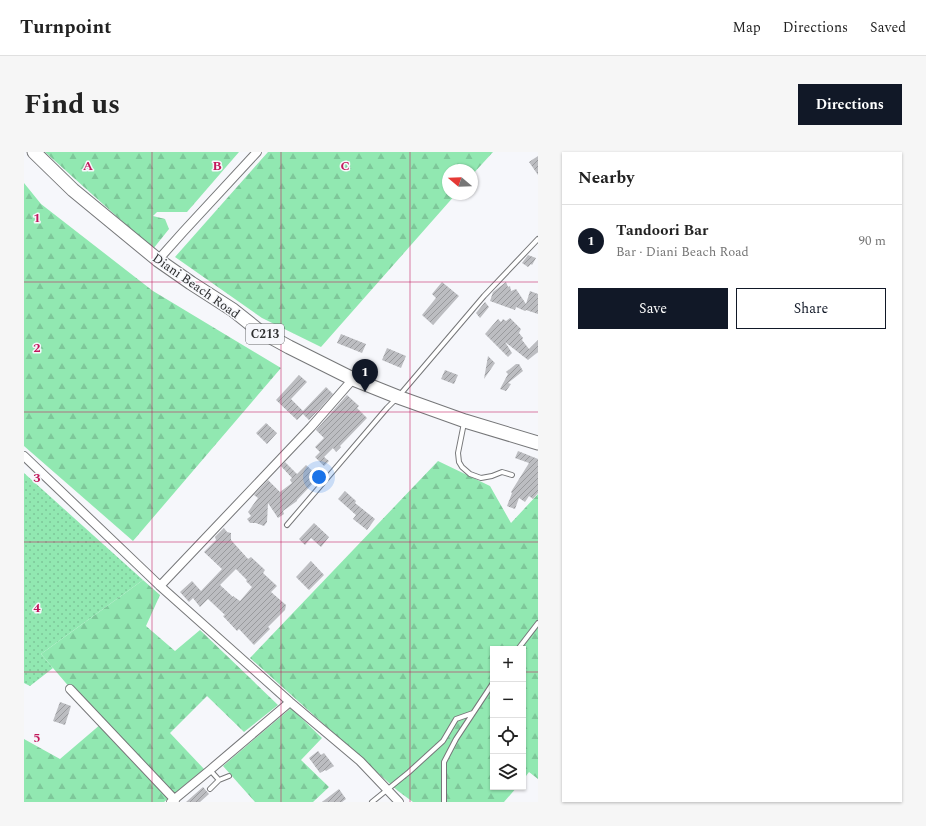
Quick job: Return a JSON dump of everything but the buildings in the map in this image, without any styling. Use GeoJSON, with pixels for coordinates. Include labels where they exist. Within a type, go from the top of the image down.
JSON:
{"type":"FeatureCollection","features":[{"type":"Feature","properties":{"kind":"main road","name":"Diani Beach Road"},"geometry":{"type":"LineString","coordinates":[[34,152],[73,190],[158,260],[233,310],[258,330],[353,379],[398,398],[465,421],[538,443]]}},
{"type":"Feature","properties":{"kind":"street"},"geometry":{"type":"LineString","coordinates":[[158,260],[257,152]]}},
{"type":"Feature","properties":{"kind":"street"},"geometry":{"type":"LineString","coordinates":[[160,586],[311,428],[353,379]]}},
{"type":"Feature","properties":{"kind":"street"},"geometry":{"type":"LineString","coordinates":[[24,456],[160,586],[290,702],[360,761],[399,802]]}},
{"type":"Feature","properties":{"kind":"street"},"geometry":{"type":"LineString","coordinates":[[70,690],[173,801],[290,702]]}},
{"type":"Feature","properties":{"kind":"lane"},"geometry":{"type":"LineString","coordinates":[[287,525],[387,408],[398,398],[484,296],[538,239]]}},
{"type":"Feature","properties":{"kind":"lane"},"geometry":{"type":"LineString","coordinates":[[465,421],[458,453],[458,462],[462,467],[470,474],[481,478],[502,472],[512,476]]}},
{"type":"Feature","properties":{"kind":"lane"},"geometry":{"type":"LineString","coordinates":[[520,646],[538,623]]}},
{"type":"Feature","properties":{"kind":"lane"},"geometry":{"type":"LineString","coordinates":[[444,802],[444,762],[456,739],[490,688]]}},
{"type":"Feature","properties":{"kind":"lane"},"geometry":{"type":"LineString","coordinates":[[372,802],[409,772],[442,741],[456,719],[473,713]]}},
{"type":"Feature","properties":{"kind":"lane"},"geometry":{"type":"LineString","coordinates":[[210,770],[219,780]]}},
{"type":"Feature","properties":{"kind":"lane"},"geometry":{"type":"LineString","coordinates":[[210,789],[219,780],[229,776]]}},
{"type":"Feature","properties":{"kind":"green space"},"geometry":{"type":"Polygon","coordinates":[[[45,152],[239,152],[187,212],[157,212],[153,216],[165,219],[169,229],[153,249],[45,152]]]}},
{"type":"Feature","properties":{"kind":"green space"},"geometry":{"type":"Polygon","coordinates":[[[268,152],[493,152],[478,168],[478,164],[442,164],[442,200],[451,200],[321,347],[262,318],[175,257],[268,152]]]}},
{"type":"Feature","properties":{"kind":"green space"},"geometry":{"type":"Polygon","coordinates":[[[24,183],[41,204],[153,291],[281,368],[133,541],[24,446],[24,183]]]}},
{"type":"Feature","properties":{"kind":"green space"},"geometry":{"type":"Polygon","coordinates":[[[438,461],[490,486],[511,523],[538,494],[538,779],[529,772],[526,776],[526,646],[490,646],[490,790],[514,790],[504,802],[413,802],[398,791],[250,658],[438,461]]]}},
{"type":"Feature","properties":{"kind":"green space"},"geometry":{"type":"Polygon","coordinates":[[[24,473],[143,580],[41,654],[53,668],[30,686],[24,683],[24,473]]]}},
{"type":"Feature","properties":{"kind":"green space"},"geometry":{"type":"Polygon","coordinates":[[[143,580],[160,595],[146,626],[175,651],[200,630],[278,705],[244,732],[207,696],[170,733],[204,769],[164,802],[24,802],[24,739],[60,759],[101,724],[41,654],[143,580]]]}},
{"type":"Feature","properties":{"kind":"green space"},"geometry":{"type":"Polygon","coordinates":[[[291,708],[322,738],[301,760],[329,787],[313,802],[255,802],[223,766],[291,708]]]}},
{"type":"Feature","properties":{"kind":"place","name":"Tandoori Bar"},"geometry":{"type":"Point","coordinates":[365,392]}}]}
